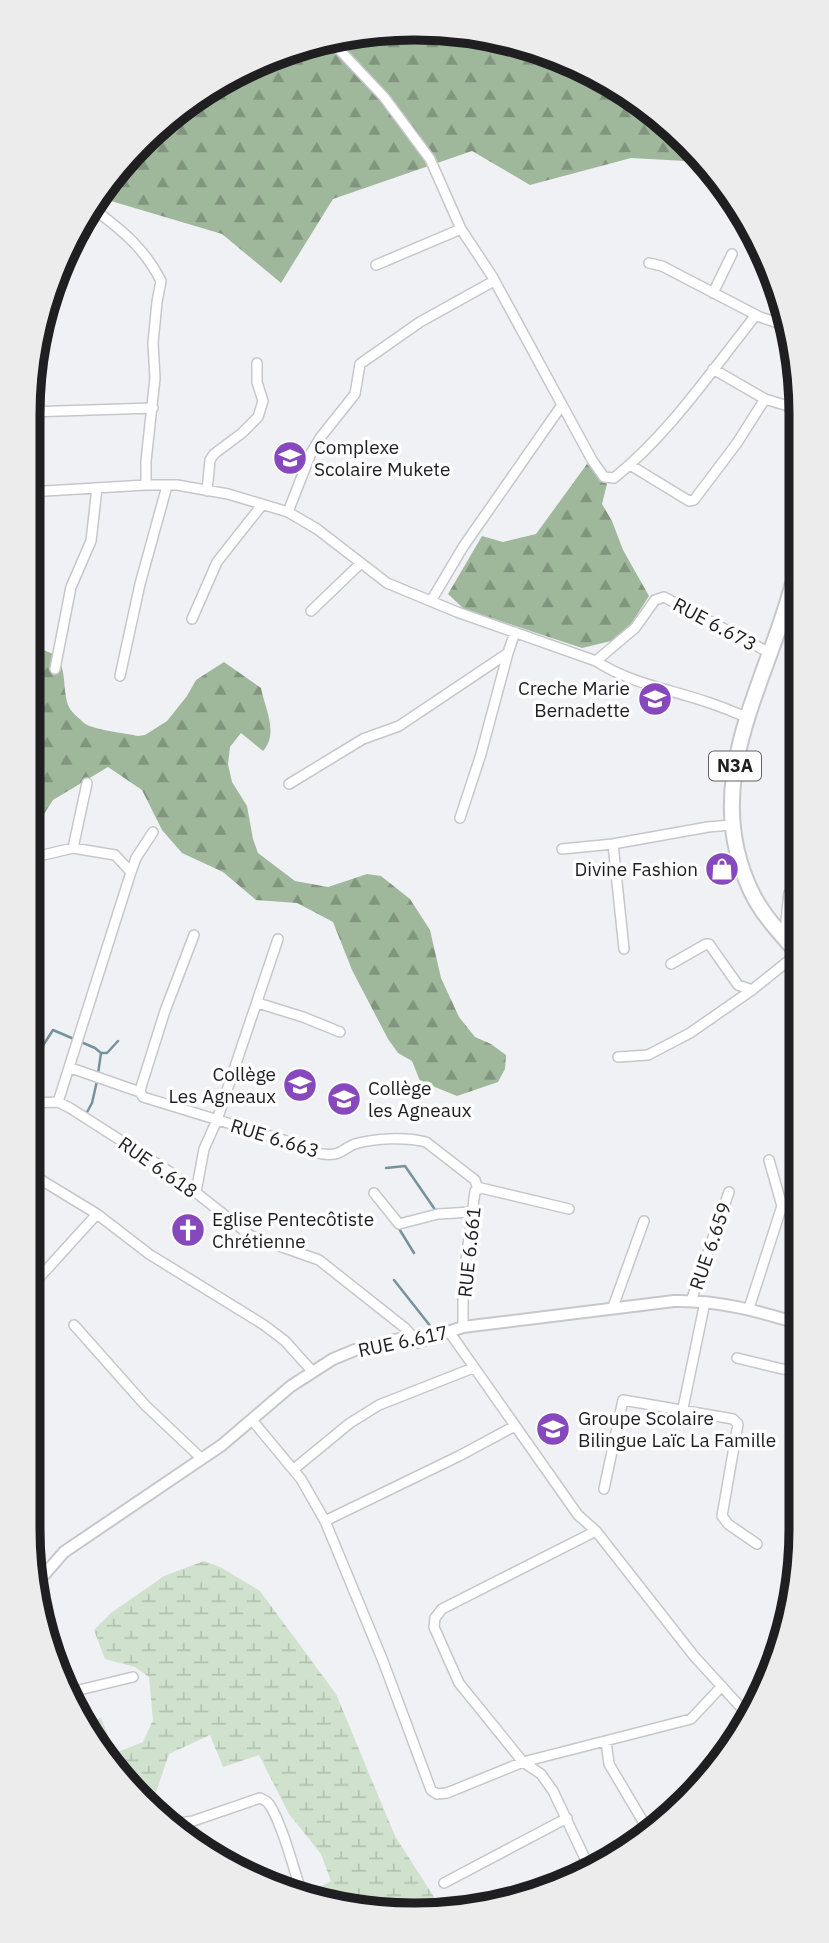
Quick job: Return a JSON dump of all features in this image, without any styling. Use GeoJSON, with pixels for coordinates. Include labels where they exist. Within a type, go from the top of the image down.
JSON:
{"type":"FeatureCollection","features":[{"type":"Feature","properties":{"kind":"highway","name":"N3A"},"geometry":{"type":"LineString","coordinates":[[789,615],[770,653],[746,717],[733,776],[731,825],[742,870],[751,893],[765,915],[789,943]]}},
{"type":"Feature","properties":{"kind":"street"},"geometry":{"type":"LineString","coordinates":[[338,48],[384,97],[430,159],[461,229],[494,281],[592,460],[604,477],[614,478],[630,465],[671,420],[756,315]]}},
{"type":"Feature","properties":{"kind":"street"},"geometry":{"type":"LineString","coordinates":[[99,213],[132,239],[152,264],[161,281],[153,343],[153,408],[146,461],[146,485]]}},
{"type":"Feature","properties":{"kind":"street"},"geometry":{"type":"LineString","coordinates":[[376,265],[461,229]]}},
{"type":"Feature","properties":{"kind":"street"},"geometry":{"type":"LineString","coordinates":[[713,293],[732,254]]}},
{"type":"Feature","properties":{"kind":"street"},"geometry":{"type":"LineString","coordinates":[[649,263],[662,266],[756,315],[777,323]]}},
{"type":"Feature","properties":{"kind":"street"},"geometry":{"type":"LineString","coordinates":[[288,512],[311,453],[355,394],[360,364],[419,322],[494,281]]}},
{"type":"Feature","properties":{"kind":"street"},"geometry":{"type":"LineString","coordinates":[[207,491],[210,460],[214,454],[258,417],[263,401],[257,382],[257,363]]}},
{"type":"Feature","properties":{"kind":"street"},"geometry":{"type":"LineString","coordinates":[[713,369],[765,399],[789,406]]}},
{"type":"Feature","properties":{"kind":"street"},"geometry":{"type":"LineString","coordinates":[[630,465],[689,501],[694,500],[737,443],[765,399]]}},
{"type":"Feature","properties":{"kind":"street"},"geometry":{"type":"LineString","coordinates":[[431,601],[463,547],[562,405]]}},
{"type":"Feature","properties":{"kind":"street"},"geometry":{"type":"LineString","coordinates":[[40,412],[153,408]]}},
{"type":"Feature","properties":{"kind":"street"},"geometry":{"type":"LineString","coordinates":[[120,676],[140,584],[167,486]]}},
{"type":"Feature","properties":{"kind":"street"},"geometry":{"type":"LineString","coordinates":[[40,492],[167,486],[228,494],[288,512],[317,529],[387,583],[596,661],[614,673],[640,683],[709,702],[746,717]]}},
{"type":"Feature","properties":{"kind":"street"},"geometry":{"type":"LineString","coordinates":[[55,669],[72,587],[91,541],[97,488]]}},
{"type":"Feature","properties":{"kind":"street"},"geometry":{"type":"LineString","coordinates":[[192,619],[217,562],[262,505]]}},
{"type":"Feature","properties":{"kind":"street"},"geometry":{"type":"LineString","coordinates":[[311,611],[360,564]]}},
{"type":"Feature","properties":{"kind":"street","name":"RUE 6.673"},"geometry":{"type":"LineString","coordinates":[[596,661],[635,628],[654,600],[664,597],[770,653]]}},
{"type":"Feature","properties":{"kind":"street"},"geometry":{"type":"LineString","coordinates":[[460,818],[515,632]]}},
{"type":"Feature","properties":{"kind":"street"},"geometry":{"type":"LineString","coordinates":[[289,784],[363,738],[399,726],[508,653]]}},
{"type":"Feature","properties":{"kind":"street"},"geometry":{"type":"LineString","coordinates":[[73,848],[87,783]]}},
{"type":"Feature","properties":{"kind":"street"},"geometry":{"type":"LineString","coordinates":[[562,849],[613,845],[731,825]]}},
{"type":"Feature","properties":{"kind":"street"},"geometry":{"type":"LineString","coordinates":[[40,1103],[58,1102],[71,1068],[131,872],[153,832]]}},
{"type":"Feature","properties":{"kind":"street"},"geometry":{"type":"LineString","coordinates":[[613,845],[624,949]]}},
{"type":"Feature","properties":{"kind":"street"},"geometry":{"type":"LineString","coordinates":[[40,856],[73,848],[115,855],[131,872]]}},
{"type":"Feature","properties":{"kind":"street"},"geometry":{"type":"LineString","coordinates":[[784,937],[789,893]]}},
{"type":"Feature","properties":{"kind":"street"},"geometry":{"type":"LineString","coordinates":[[140,1091],[165,1011],[194,935]]}},
{"type":"Feature","properties":{"kind":"street"},"geometry":{"type":"LineString","coordinates":[[196,1192],[204,1149],[217,1120],[278,939]]}},
{"type":"Feature","properties":{"kind":"street"},"geometry":{"type":"LineString","coordinates":[[671,964],[709,944],[738,985],[752,989]]}},
{"type":"Feature","properties":{"kind":"street"},"geometry":{"type":"LineString","coordinates":[[618,1058],[648,1055],[660,1050],[690,1033],[789,961]]}},
{"type":"Feature","properties":{"kind":"street"},"geometry":{"type":"LineString","coordinates":[[258,1003],[340,1032]]}},
{"type":"Feature","properties":{"kind":"street","name":"RUE 6.663"},"geometry":{"type":"LineString","coordinates":[[71,1068],[140,1091],[143,1097],[293,1143],[311,1152],[337,1154],[365,1142],[426,1142],[475,1180],[478,1189]]}},
{"type":"Feature","properties":{"kind":"street","name":"RUE 6.618"},"geometry":{"type":"LineString","coordinates":[[58,1102],[136,1149],[251,1236],[319,1260],[405,1328],[418,1342]]}},
{"type":"Feature","properties":{"kind":"street"},"geometry":{"type":"LineString","coordinates":[[749,1308],[782,1206],[769,1160]]}},
{"type":"Feature","properties":{"kind":"street"},"geometry":{"type":"LineString","coordinates":[[40,1179],[97,1214],[149,1254],[264,1325],[285,1341],[313,1371]]}},
{"type":"Feature","properties":{"kind":"street","name":"RUE 6.661"},"geometry":{"type":"LineString","coordinates":[[463,1327],[463,1284],[475,1191],[478,1189],[569,1209]]}},
{"type":"Feature","properties":{"kind":"street","name":"RUE 6.659"},"geometry":{"type":"LineString","coordinates":[[691,1301],[729,1192]]}},
{"type":"Feature","properties":{"kind":"street"},"geometry":{"type":"LineString","coordinates":[[374,1194],[399,1224],[438,1214],[472,1212]]}},
{"type":"Feature","properties":{"kind":"street"},"geometry":{"type":"LineString","coordinates":[[40,1273],[97,1214]]}},
{"type":"Feature","properties":{"kind":"street"},"geometry":{"type":"LineString","coordinates":[[613,1307],[643,1221]]}},
{"type":"Feature","properties":{"kind":"street","name":"RUE 6.617"},"geometry":{"type":"LineString","coordinates":[[43,1576],[64,1552],[202,1459],[291,1386],[313,1371],[355,1350],[399,1339],[418,1342],[463,1327],[613,1307],[691,1301],[749,1308],[789,1321]]}},
{"type":"Feature","properties":{"kind":"street"},"geometry":{"type":"LineString","coordinates":[[683,1408],[705,1302]]}},
{"type":"Feature","properties":{"kind":"street"},"geometry":{"type":"LineString","coordinates":[[74,1325],[145,1405],[202,1459]]}},
{"type":"Feature","properties":{"kind":"street"},"geometry":{"type":"LineString","coordinates":[[450,1333],[472,1368],[578,1515],[596,1531],[694,1656],[742,1709]]}},
{"type":"Feature","properties":{"kind":"street"},"geometry":{"type":"LineString","coordinates":[[737,1358],[789,1369]]}},
{"type":"Feature","properties":{"kind":"street"},"geometry":{"type":"LineString","coordinates":[[294,1469],[350,1423],[379,1405],[472,1368]]}},
{"type":"Feature","properties":{"kind":"street"},"geometry":{"type":"LineString","coordinates":[[604,1489],[623,1400],[683,1408],[733,1419],[738,1424],[722,1516],[757,1544]]}},
{"type":"Feature","properties":{"kind":"street"},"geometry":{"type":"LineString","coordinates":[[252,1420],[294,1469],[326,1521],[383,1661],[431,1790],[437,1794],[447,1793],[523,1762],[691,1720],[722,1686]]}},
{"type":"Feature","properties":{"kind":"street"},"geometry":{"type":"LineString","coordinates":[[326,1521],[514,1426]]}},
{"type":"Feature","properties":{"kind":"street"},"geometry":{"type":"LineString","coordinates":[[586,1861],[553,1791],[541,1774],[523,1762],[459,1683],[434,1627],[435,1618],[442,1609],[596,1531]]}},
{"type":"Feature","properties":{"kind":"street"},"geometry":{"type":"LineString","coordinates":[[77,1690],[133,1677]]}},
{"type":"Feature","properties":{"kind":"street"},"geometry":{"type":"LineString","coordinates":[[606,1741],[609,1764],[644,1823]]}},
{"type":"Feature","properties":{"kind":"street"},"geometry":{"type":"LineString","coordinates":[[184,1822],[264,1799],[269,1804],[282,1836],[299,1884]]}},
{"type":"Feature","properties":{"kind":"street"},"geometry":{"type":"LineString","coordinates":[[444,1883],[567,1818]]}},
{"type":"Feature","properties":{"kind":"green space"},"geometry":{"type":"Polygon","coordinates":[[[390,41],[439,41],[488,47],[558,69],[622,103],[661,133],[690,161],[631,158],[530,185],[472,151],[333,199],[281,283],[222,234],[111,201],[134,167],[150,150],[187,118],[227,90],[294,60],[341,47],[390,41]]]}},
{"type":"Feature","properties":{"kind":"green space"},"geometry":{"type":"Polygon","coordinates":[[[587,464],[607,484],[602,504],[623,550],[649,596],[631,624],[611,641],[582,648],[464,609],[448,594],[482,536],[503,542],[536,534],[587,464]]]}},
{"type":"Feature","properties":{"kind":"green space"},"geometry":{"type":"Polygon","coordinates":[[[40,650],[54,655],[60,661],[69,707],[84,723],[138,736],[145,735],[167,721],[196,680],[224,662],[261,688],[269,721],[270,737],[263,751],[241,733],[230,747],[228,764],[232,782],[247,806],[258,853],[295,881],[328,887],[367,874],[381,876],[410,899],[430,930],[441,978],[459,1017],[475,1037],[506,1055],[505,1069],[498,1082],[457,1096],[420,1081],[412,1061],[398,1053],[388,1039],[352,970],[333,922],[297,903],[256,900],[223,872],[182,853],[162,830],[142,790],[108,767],[53,800],[40,816],[40,650]]]}},
{"type":"Feature","properties":{"kind":"green space"},"geometry":{"type":"Polygon","coordinates":[[[204,1561],[220,1567],[260,1591],[336,1694],[395,1836],[437,1902],[366,1900],[315,1889],[331,1881],[321,1854],[289,1814],[259,1755],[223,1767],[210,1735],[169,1754],[155,1795],[133,1775],[116,1753],[143,1742],[153,1720],[149,1677],[135,1667],[105,1659],[94,1630],[111,1613],[164,1576],[204,1561]]]}},
{"type":"Feature","properties":{"kind":"green space"},"geometry":{"type":"Polygon","coordinates":[[[101,1718],[114,1751],[93,1721],[101,1718]]]}},
{"type":"Feature","properties":{"kind":"waterway"},"geometry":{"type":"LineString","coordinates":[[40,1050],[53,1030],[101,1053]]}},
{"type":"Feature","properties":{"kind":"waterway"},"geometry":{"type":"LineString","coordinates":[[101,1053],[107,1053],[118,1041]]}},
{"type":"Feature","properties":{"kind":"waterway"},"geometry":{"type":"LineString","coordinates":[[98,1074],[101,1053]]}},
{"type":"Feature","properties":{"kind":"waterway"},"geometry":{"type":"LineString","coordinates":[[86,1114],[92,1103],[97,1081]]}},
{"type":"Feature","properties":{"kind":"waterway"},"geometry":{"type":"LineString","coordinates":[[386,1168],[405,1166],[436,1211]]}},
{"type":"Feature","properties":{"kind":"waterway"},"geometry":{"type":"LineString","coordinates":[[398,1227],[414,1253]]}},
{"type":"Feature","properties":{"kind":"waterway"},"geometry":{"type":"LineString","coordinates":[[394,1280],[435,1332]]}},
{"type":"Feature","properties":{"kind":"place","name":"Complexe Scolaire Mukete"},"geometry":{"type":"Point","coordinates":[290,458]}},
{"type":"Feature","properties":{"kind":"place","name":"Creche Marie Bernadette"},"geometry":{"type":"Point","coordinates":[655,699]}},
{"type":"Feature","properties":{"kind":"place","name":"Divine Fashion"},"geometry":{"type":"Point","coordinates":[722,869]}},
{"type":"Feature","properties":{"kind":"place","name":"Collège Les Agneaux"},"geometry":{"type":"Point","coordinates":[300,1085]}},
{"type":"Feature","properties":{"kind":"place","name":"Collège les Agneaux"},"geometry":{"type":"Point","coordinates":[344,1099]}},
{"type":"Feature","properties":{"kind":"place","name":"Eglise Pentecôtiste Chrétienne"},"geometry":{"type":"Point","coordinates":[188,1230]}},
{"type":"Feature","properties":{"kind":"place","name":"Groupe Scolaire Bilingue Laïc La Famille"},"geometry":{"type":"Point","coordinates":[553,1429]}}]}
